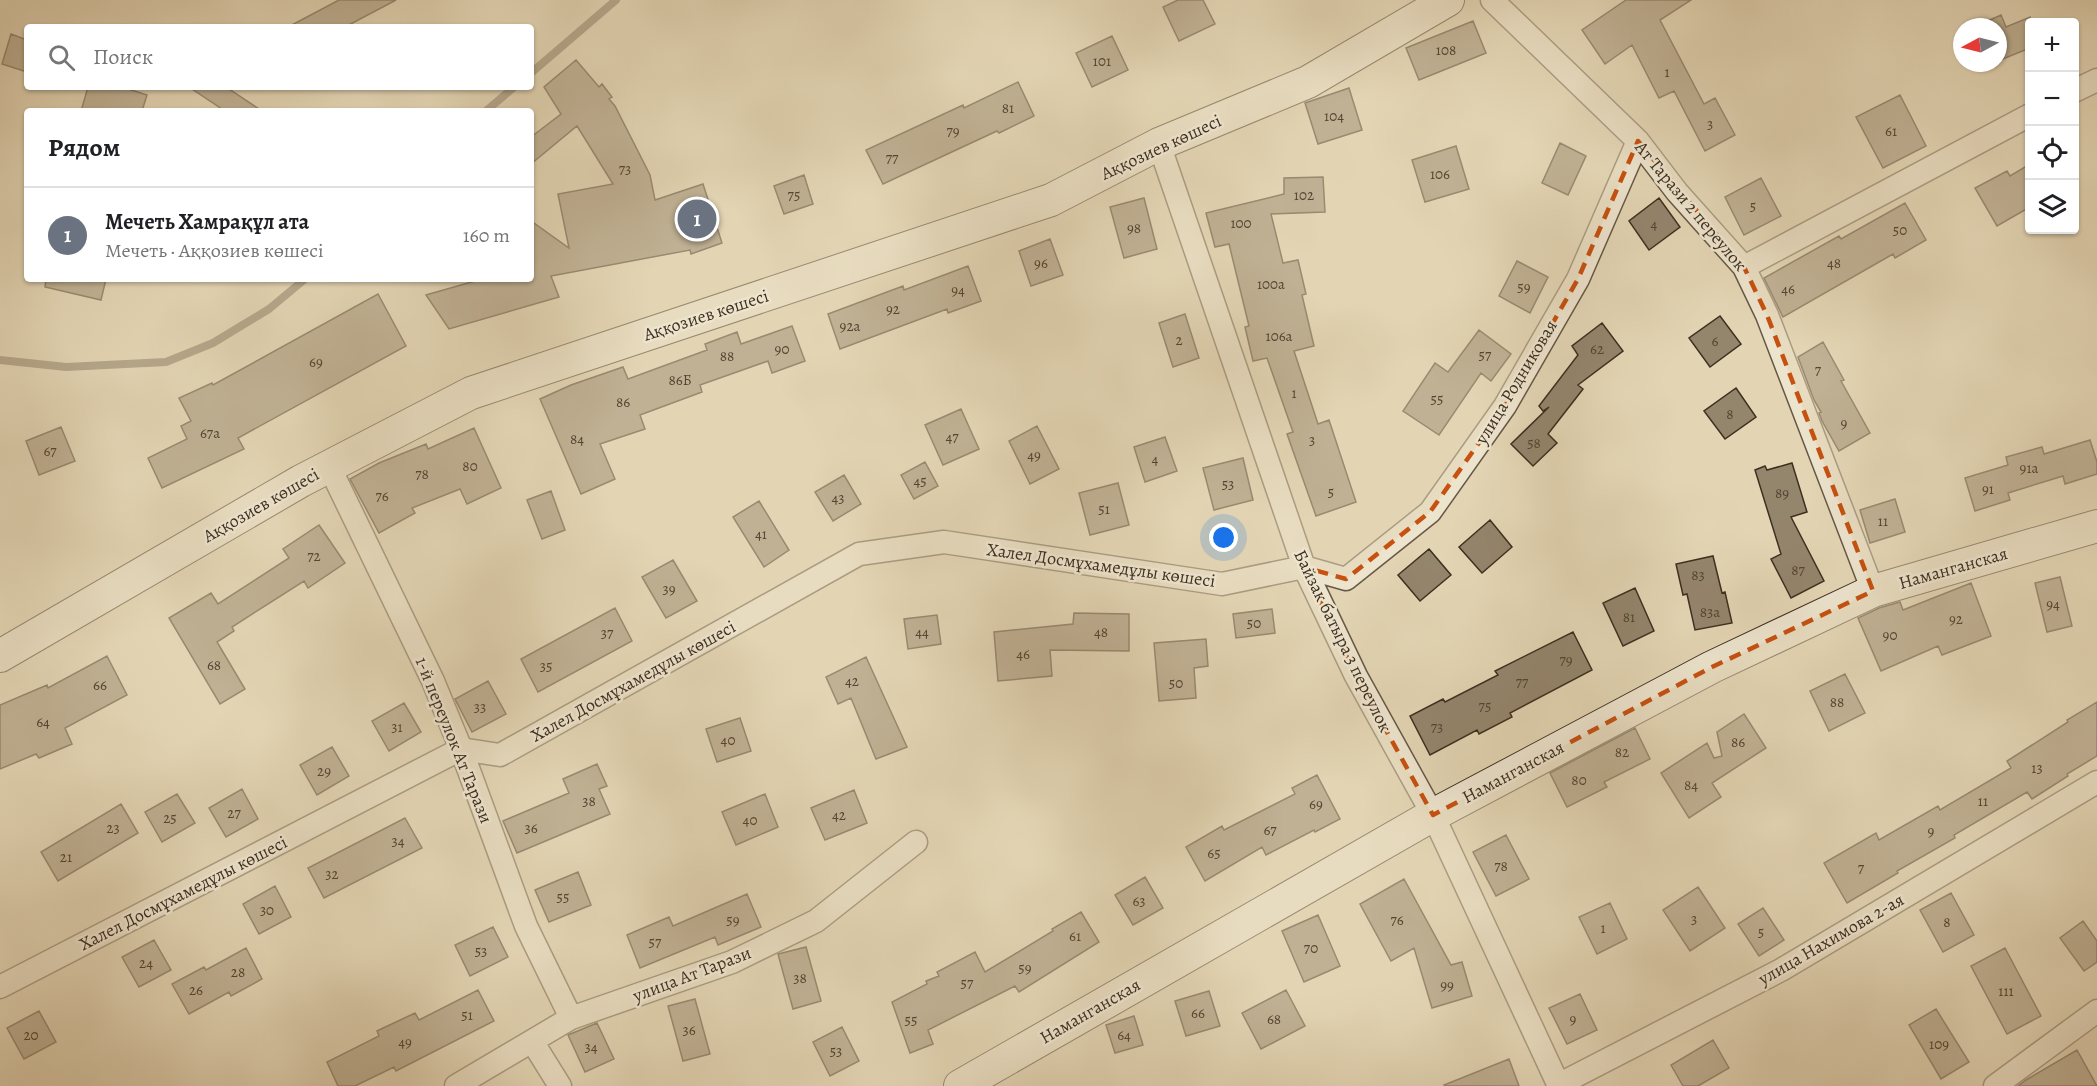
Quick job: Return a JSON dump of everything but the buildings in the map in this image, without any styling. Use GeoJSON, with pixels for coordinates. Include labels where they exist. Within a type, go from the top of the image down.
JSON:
{"type":"FeatureCollection","features":[{"type":"Feature","properties":{"kind":"main road","name":"Аққозиев көшесі"},"geometry":{"type":"LineString","coordinates":[[0,656],[329,466],[471,393],[1052,200],[1159,144],[1308,82],[1434,4]]}},
{"type":"Feature","properties":{"kind":"main road","name":"Наманганская"},"geometry":{"type":"LineString","coordinates":[[960,1086],[1433,815],[1712,667],[1873,591],[2097,526]]}},
{"type":"Feature","properties":{"kind":"street","name":"Ат Тарази 2 переулок"},"geometry":{"type":"LineString","coordinates":[[1492,0],[1638,141],[1677,192],[1744,267],[1767,315],[1873,591]]}},
{"type":"Feature","properties":{"kind":"street"},"geometry":{"type":"LineString","coordinates":[[2079,89],[2097,80]]}},
{"type":"Feature","properties":{"kind":"street"},"geometry":{"type":"LineString","coordinates":[[1744,267],[2025,118]]}},
{"type":"Feature","properties":{"kind":"street","name":"улица Родниковая"},"geometry":{"type":"LineString","coordinates":[[1304,567],[1346,579],[1430,512],[1505,406],[1578,279],[1638,141]]}},
{"type":"Feature","properties":{"kind":"street","name":"Байзак батыра 3 переулок"},"geometry":{"type":"LineString","coordinates":[[1159,144],[1304,567],[1356,676],[1433,815],[1559,1085]]}},
{"type":"Feature","properties":{"kind":"street","name":"1-й переулок Ат Тарази"},"geometry":{"type":"LineString","coordinates":[[329,466],[433,681],[461,749],[526,926],[571,1018]]}},
{"type":"Feature","properties":{"kind":"street","name":"Халел Досмұхамедұлы көшесі"},"geometry":{"type":"LineString","coordinates":[[0,987],[461,749],[500,754],[859,554],[944,542],[1222,584],[1304,567]]}},
{"type":"Feature","properties":{"kind":"street","name":"улица Нахимова 2-ая"},"geometry":{"type":"LineString","coordinates":[[1559,1085],[1781,970],[2097,782]]}},
{"type":"Feature","properties":{"kind":"street","name":"улица Ат Тарази"},"geometry":{"type":"LineString","coordinates":[[456,1086],[571,1018],[732,962],[816,921],[916,842]]}},
{"type":"Feature","properties":{"kind":"street"},"geometry":{"type":"LineString","coordinates":[[1995,1086],[2097,1011]]}},
{"type":"Feature","properties":{"kind":"street"},"geometry":{"type":"LineString","coordinates":[[532,1041],[560,1086]]}},
{"type":"Feature","properties":{"kind":"highlighted area"},"geometry":{"type":"Polygon","coordinates":[[[1638,141],[1744,267],[1767,315],[1873,591],[1712,667],[1433,815],[1356,676],[1304,567],[1346,579],[1430,512],[1505,406],[1578,279],[1638,141]]]}},
{"type":"Feature","properties":{"kind":"waterway"},"geometry":{"type":"LineString","coordinates":[[534,70],[616,0]]}},
{"type":"Feature","properties":{"kind":"waterway"},"geometry":{"type":"LineString","coordinates":[[490,108],[510,90]]}},
{"type":"Feature","properties":{"kind":"waterway"},"geometry":{"type":"LineString","coordinates":[[0,360],[66,367],[166,362],[213,343],[269,309],[301,282]]}},
{"type":"Feature","properties":{"kind":"place","name":"Мечеть Хамрақұл ата"},"geometry":{"type":"Point","coordinates":[697,219]}}]}
